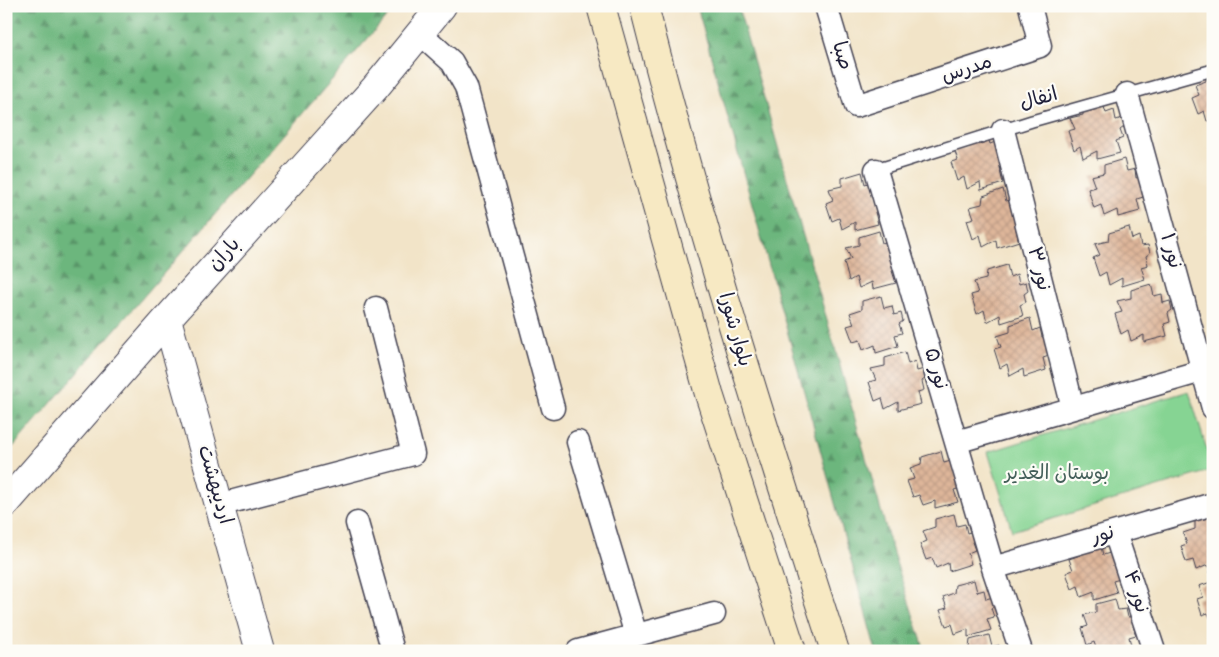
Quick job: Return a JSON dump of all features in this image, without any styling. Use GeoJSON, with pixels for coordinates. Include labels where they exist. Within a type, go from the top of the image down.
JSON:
{"type":"FeatureCollection","features":[{"type":"Feature","properties":{"kind":"main road","name":"بلوار شورا"},"geometry":{"type":"LineString","coordinates":[[601,6],[709,394],[792,651]]}},
{"type":"Feature","properties":{"kind":"main road","name":"بلوار شورا"},"geometry":{"type":"LineString","coordinates":[[644,6],[667,95],[750,383],[835,651]]}},
{"type":"Feature","properties":{"kind":"street","name":"باران"},"geometry":{"type":"LineString","coordinates":[[6,503],[167,319],[376,88],[442,6]]}},
{"type":"Feature","properties":{"kind":"street","name":"صبا"},"geometry":{"type":"LineString","coordinates":[[826,6],[856,106]]}},
{"type":"Feature","properties":{"kind":"street","name":"مدرس"},"geometry":{"type":"LineString","coordinates":[[856,106],[1040,46],[1030,6]]}},
{"type":"Feature","properties":{"kind":"street"},"geometry":{"type":"LineString","coordinates":[[420,33],[452,62],[466,87],[554,408]]}},
{"type":"Feature","properties":{"kind":"street","name":"نور ۱"},"geometry":{"type":"LineString","coordinates":[[1127,94],[1213,408]]}},
{"type":"Feature","properties":{"kind":"street","name":"نور ۳"},"geometry":{"type":"LineString","coordinates":[[1003,130],[1073,408]]}},
{"type":"Feature","properties":{"kind":"street","name":"نور ۵"},"geometry":{"type":"LineString","coordinates":[[876,170],[993,568],[1021,651]]}},
{"type":"Feature","properties":{"kind":"street"},"geometry":{"type":"LineString","coordinates":[[219,505],[413,454],[376,308]]}},
{"type":"Feature","properties":{"kind":"street","name":"اردیبهشت"},"geometry":{"type":"LineString","coordinates":[[167,319],[260,651]]}},
{"type":"Feature","properties":{"kind":"street"},"geometry":{"type":"LineString","coordinates":[[956,442],[1202,371]]}},
{"type":"Feature","properties":{"kind":"street"},"geometry":{"type":"LineString","coordinates":[[578,442],[636,635]]}},
{"type":"Feature","properties":{"kind":"street","name":"نور"},"geometry":{"type":"LineString","coordinates":[[993,568],[1213,504]]}},
{"type":"Feature","properties":{"kind":"street"},"geometry":{"type":"LineString","coordinates":[[357,523],[393,651]]}},
{"type":"Feature","properties":{"kind":"street","name":"نور ۴"},"geometry":{"type":"LineString","coordinates":[[1115,533],[1154,651]]}},
{"type":"Feature","properties":{"kind":"street"},"geometry":{"type":"LineString","coordinates":[[578,651],[714,614]]}},
{"type":"Feature","properties":{"kind":"lane","name":"انفال"},"geometry":{"type":"LineString","coordinates":[[876,170],[1003,130],[1213,70]]}},
{"type":"Feature","properties":{"kind":"green space"},"geometry":{"type":"Polygon","coordinates":[[[6,6],[396,6],[6,455],[6,6]]]}},
{"type":"Feature","properties":{"kind":"green space"},"geometry":{"type":"Polygon","coordinates":[[[697,6],[738,6],[893,553],[925,651],[876,651],[697,6]]]}},
{"type":"Feature","properties":{"kind":"green space","name":"بوستان الغدیر"},"geometry":{"type":"Polygon","coordinates":[[[1189,391],[1213,470],[1012,531],[988,452],[1189,391]]]}},
{"type":"Feature","properties":{"kind":"building"},"geometry":{"type":"Polygon","coordinates":[[[1213,71],[1213,120],[1207,121],[1204,111],[1198,114],[1192,98],[1199,95],[1195,85],[1206,81],[1207,73],[1213,71]]]}},
{"type":"Feature","properties":{"kind":"building"},"geometry":{"type":"Polygon","coordinates":[[[1103,104],[1106,113],[1114,110],[1116,120],[1123,118],[1124,127],[1120,130],[1123,138],[1116,141],[1120,153],[1097,159],[1097,151],[1083,158],[1080,146],[1074,150],[1068,131],[1075,129],[1070,118],[1083,115],[1083,110],[1103,104]]]}},
{"type":"Feature","properties":{"kind":"building"},"geometry":{"type":"Polygon","coordinates":[[[988,137],[990,144],[998,141],[1006,169],[1000,171],[1003,183],[981,190],[980,182],[967,189],[964,177],[957,181],[951,162],[958,160],[954,149],[967,148],[967,144],[988,137]]]}},
{"type":"Feature","properties":{"kind":"building"},"geometry":{"type":"Polygon","coordinates":[[[1124,159],[1127,171],[1135,169],[1136,178],[1143,176],[1145,185],[1141,188],[1143,197],[1137,199],[1140,211],[1118,217],[1117,210],[1104,216],[1101,205],[1094,208],[1088,189],[1095,187],[1091,176],[1104,173],[1104,165],[1124,159]]]}},
{"type":"Feature","properties":{"kind":"building"},"geometry":{"type":"Polygon","coordinates":[[[862,172],[865,184],[873,181],[881,210],[875,212],[878,224],[855,230],[855,222],[842,229],[839,218],[832,221],[826,203],[833,200],[829,189],[842,186],[842,178],[862,172]]]}},
{"type":"Feature","properties":{"kind":"building"},"geometry":{"type":"Polygon","coordinates":[[[1003,189],[1006,201],[1013,199],[1022,227],[1016,229],[1019,241],[997,248],[996,240],[983,247],[980,235],[973,239],[967,220],[974,218],[970,207],[982,204],[983,196],[1003,189]]]}},
{"type":"Feature","properties":{"kind":"building"},"geometry":{"type":"Polygon","coordinates":[[[1129,227],[1132,239],[1139,236],[1141,246],[1148,245],[1150,253],[1146,256],[1148,265],[1141,267],[1145,279],[1122,286],[1122,278],[1109,285],[1106,272],[1099,276],[1093,258],[1100,255],[1095,244],[1108,241],[1109,233],[1129,227]]]}},
{"type":"Feature","properties":{"kind":"building"},"geometry":{"type":"Polygon","coordinates":[[[879,231],[882,243],[890,241],[898,269],[892,271],[896,283],[873,289],[872,282],[859,288],[856,277],[849,281],[844,262],[851,259],[846,248],[859,245],[859,237],[879,231]]]}},
{"type":"Feature","properties":{"kind":"building"},"geometry":{"type":"Polygon","coordinates":[[[1007,265],[1010,277],[1017,274],[1019,284],[1026,282],[1028,291],[1024,294],[1026,302],[1020,305],[1023,316],[1001,323],[1000,315],[987,322],[984,310],[977,314],[971,295],[978,293],[974,282],[986,279],[987,271],[1007,265]]]}},
{"type":"Feature","properties":{"kind":"building"},"geometry":{"type":"Polygon","coordinates":[[[1151,284],[1154,296],[1162,294],[1163,303],[1170,301],[1172,310],[1168,313],[1170,322],[1164,324],[1167,336],[1144,342],[1144,335],[1131,341],[1128,330],[1121,334],[1115,314],[1122,312],[1117,301],[1131,298],[1131,290],[1151,284]]]}},
{"type":"Feature","properties":{"kind":"building"},"geometry":{"type":"Polygon","coordinates":[[[881,296],[884,308],[892,306],[894,315],[901,313],[903,321],[899,324],[902,333],[895,335],[898,346],[876,353],[875,345],[863,350],[860,340],[853,342],[847,326],[854,324],[850,313],[862,309],[862,301],[881,296]]]}},
{"type":"Feature","properties":{"kind":"building"},"geometry":{"type":"Polygon","coordinates":[[[1030,318],[1033,331],[1040,328],[1042,337],[1049,336],[1049,356],[1043,358],[1046,370],[1024,377],[1023,369],[1010,376],[1007,364],[1000,368],[994,349],[1001,347],[997,336],[1010,332],[1010,325],[1030,318]]]}},
{"type":"Feature","properties":{"kind":"building"},"geometry":{"type":"Polygon","coordinates":[[[905,352],[908,364],[915,361],[917,371],[924,369],[926,378],[922,381],[924,390],[918,392],[921,404],[898,410],[898,402],[885,409],[882,398],[875,401],[869,382],[876,380],[871,369],[885,366],[885,358],[905,352]]]}},
{"type":"Feature","properties":{"kind":"building"},"geometry":{"type":"Polygon","coordinates":[[[941,451],[944,463],[951,461],[961,488],[954,490],[958,502],[935,508],[935,501],[923,505],[919,495],[913,497],[907,481],[914,479],[910,468],[921,464],[922,457],[941,451]]]}},
{"type":"Feature","properties":{"kind":"building"},"geometry":{"type":"Polygon","coordinates":[[[954,514],[957,526],[965,524],[967,533],[974,531],[976,539],[972,542],[975,550],[968,553],[971,564],[949,571],[948,563],[936,568],[932,558],[926,560],[920,544],[927,541],[923,531],[935,527],[935,519],[954,514]]]}},
{"type":"Feature","properties":{"kind":"building"},"geometry":{"type":"Polygon","coordinates":[[[1213,517],[1213,624],[1208,613],[1202,615],[1197,599],[1203,597],[1199,586],[1211,582],[1211,573],[1209,573],[1208,565],[1196,570],[1193,560],[1186,562],[1181,546],[1187,544],[1183,533],[1195,529],[1195,521],[1213,517]]]}},
{"type":"Feature","properties":{"kind":"building"},"geometry":{"type":"Polygon","coordinates":[[[1100,543],[1103,555],[1110,553],[1112,561],[1119,559],[1120,579],[1113,581],[1117,593],[1094,600],[1094,592],[1081,597],[1078,586],[1072,589],[1066,573],[1073,570],[1069,559],[1080,555],[1081,548],[1100,543]]]}},
{"type":"Feature","properties":{"kind":"building"},"geometry":{"type":"Polygon","coordinates":[[[974,580],[977,592],[984,590],[986,599],[993,597],[995,605],[991,608],[994,617],[987,619],[991,630],[968,637],[968,629],[955,634],[952,624],[946,626],[940,610],[947,608],[943,597],[954,593],[955,585],[974,580]]]}},
{"type":"Feature","properties":{"kind":"building"},"geometry":{"type":"Polygon","coordinates":[[[1115,599],[1118,610],[1126,609],[1128,617],[1135,616],[1137,624],[1133,626],[1136,635],[1129,637],[1132,649],[1110,651],[1109,648],[1097,651],[1094,642],[1087,645],[1082,628],[1088,626],[1084,615],[1096,612],[1096,604],[1115,599]]]}},
{"type":"Feature","properties":{"kind":"building"},"geometry":{"type":"Polygon","coordinates":[[[989,635],[992,647],[999,645],[1001,651],[963,651],[969,648],[970,640],[989,635]]]}}]}
